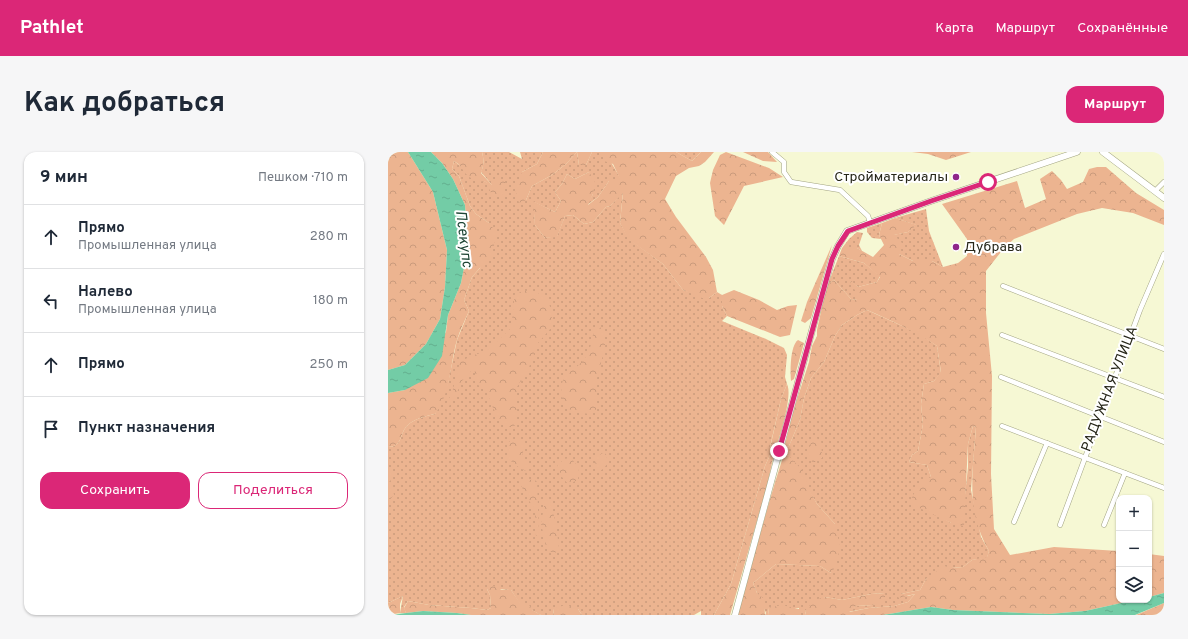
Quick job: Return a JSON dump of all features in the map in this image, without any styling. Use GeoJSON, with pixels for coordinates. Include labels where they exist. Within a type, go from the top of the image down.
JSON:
{"type":"FeatureCollection","features":[{"type":"Feature","properties":{"kind":"main road"},"geometry":{"type":"LineString","coordinates":[[735,615],[832,259],[838,246],[848,231],[870,222],[1077,152]]}},
{"type":"Feature","properties":{"kind":"main road"},"geometry":{"type":"LineString","coordinates":[[1103,152],[1164,198]]}},
{"type":"Feature","properties":{"kind":"street"},"geometry":{"type":"LineString","coordinates":[[772,152],[784,162],[784,172],[790,182],[840,190],[868,216],[870,222]]}},
{"type":"Feature","properties":{"kind":"street"},"geometry":{"type":"LineString","coordinates":[[1156,192],[1164,182]]}},
{"type":"Feature","properties":{"kind":"street","name":"РАДУЖНАЯ УЛИЦА"},"geometry":{"type":"LineString","coordinates":[[1060,525],[1114,377],[1164,254]]}},
{"type":"Feature","properties":{"kind":"street"},"geometry":{"type":"LineString","coordinates":[[1004,286],[1164,349]]}},
{"type":"Feature","properties":{"kind":"street"},"geometry":{"type":"LineString","coordinates":[[1002,334],[1164,397]]}},
{"type":"Feature","properties":{"kind":"street"},"geometry":{"type":"LineString","coordinates":[[1001,376],[1164,442]]}},
{"type":"Feature","properties":{"kind":"street"},"geometry":{"type":"LineString","coordinates":[[1002,426],[1164,488]]}},
{"type":"Feature","properties":{"kind":"street"},"geometry":{"type":"LineString","coordinates":[[1014,522],[1046,442]]}},
{"type":"Feature","properties":{"kind":"street"},"geometry":{"type":"LineString","coordinates":[[1104,525],[1125,473]]}},
{"type":"Feature","properties":{"kind":"green space"},"geometry":{"type":"Polygon","coordinates":[[[388,152],[408,152],[433,192],[447,250],[445,287],[440,319],[426,344],[405,365],[388,370],[388,152]]]}},
{"type":"Feature","properties":{"kind":"green space"},"geometry":{"type":"Polygon","coordinates":[[[431,152],[482,152],[483,167],[481,173],[492,185],[497,179],[505,180],[505,192],[501,197],[492,195],[486,182],[472,179],[465,173],[460,165],[454,161],[452,169],[459,176],[470,206],[476,214],[489,223],[497,233],[492,254],[472,277],[464,300],[469,311],[457,340],[447,388],[440,406],[435,414],[419,418],[409,424],[404,430],[398,443],[388,447],[388,393],[405,390],[446,332],[448,315],[461,283],[466,257],[467,233],[465,205],[453,179],[442,163],[431,152]]]}},
{"type":"Feature","properties":{"kind":"green space"},"geometry":{"type":"Polygon","coordinates":[[[482,152],[509,152],[522,159],[520,152],[543,152],[537,164],[522,172],[526,200],[532,186],[552,175],[566,164],[577,152],[579,165],[586,165],[592,152],[605,152],[622,181],[609,181],[598,197],[587,205],[593,194],[589,172],[575,179],[567,174],[562,184],[555,192],[561,201],[555,212],[534,202],[535,225],[545,238],[557,236],[565,216],[573,215],[584,224],[593,222],[606,207],[610,206],[623,192],[620,223],[629,239],[663,264],[683,290],[709,298],[717,292],[722,295],[722,306],[727,316],[722,321],[784,348],[787,355],[785,377],[787,384],[781,399],[770,447],[774,450],[776,448],[774,454],[770,455],[765,466],[731,584],[714,615],[701,615],[701,611],[694,615],[582,615],[578,609],[553,609],[554,615],[541,615],[520,604],[511,590],[493,589],[487,589],[490,595],[491,608],[487,610],[429,605],[408,601],[404,607],[406,613],[400,613],[403,596],[388,603],[388,447],[398,443],[404,430],[409,424],[419,418],[435,414],[448,383],[457,340],[469,311],[464,300],[472,277],[480,268],[489,223],[476,214],[470,206],[459,176],[452,169],[454,161],[462,167],[465,172],[492,185],[481,172],[483,167],[482,152]]]}},
{"type":"Feature","properties":{"kind":"green space"},"geometry":{"type":"Polygon","coordinates":[[[543,152],[577,152],[566,164],[552,175],[532,186],[526,200],[519,203],[515,189],[522,172],[537,164],[543,152]]]}},
{"type":"Feature","properties":{"kind":"green space"},"geometry":{"type":"Polygon","coordinates":[[[577,152],[592,152],[586,165],[579,165],[577,152]]]}},
{"type":"Feature","properties":{"kind":"green space"},"geometry":{"type":"Polygon","coordinates":[[[605,152],[676,152],[692,161],[701,152],[714,152],[699,166],[689,168],[676,176],[665,199],[676,217],[706,257],[713,270],[717,292],[709,298],[702,298],[683,290],[663,264],[628,239],[620,223],[623,193],[610,206],[606,207],[593,222],[584,224],[573,215],[565,216],[557,237],[545,238],[535,225],[533,201],[555,212],[561,201],[555,192],[562,184],[567,174],[575,179],[589,172],[595,182],[593,194],[588,205],[598,197],[609,181],[621,181],[613,164],[604,161],[605,152]]]}},
{"type":"Feature","properties":{"kind":"green space"},"geometry":{"type":"Polygon","coordinates":[[[676,152],[701,152],[692,161],[676,152]]]}},
{"type":"Feature","properties":{"kind":"green space"},"geometry":{"type":"Polygon","coordinates":[[[726,152],[769,168],[783,177],[744,186],[724,225],[715,216],[710,183],[713,170],[720,155],[726,152]]]}},
{"type":"Feature","properties":{"kind":"green space"},"geometry":{"type":"Polygon","coordinates":[[[743,152],[768,152],[777,162],[763,161],[743,152]]]}},
{"type":"Feature","properties":{"kind":"green space"},"geometry":{"type":"Polygon","coordinates":[[[912,152],[971,152],[946,160],[928,154],[912,152]]]}},
{"type":"Feature","properties":{"kind":"green space"},"geometry":{"type":"Polygon","coordinates":[[[1106,167],[1136,193],[1164,210],[1164,225],[1133,213],[1102,208],[1077,214],[1014,239],[1004,248],[986,271],[986,313],[992,376],[991,474],[994,529],[1010,555],[1054,547],[1116,551],[1116,603],[1121,603],[1085,611],[1049,614],[953,610],[931,607],[883,615],[806,615],[805,611],[814,600],[825,597],[842,600],[871,594],[885,593],[885,601],[873,605],[856,606],[849,612],[869,608],[894,606],[908,602],[915,594],[898,598],[901,594],[920,590],[926,579],[944,566],[952,568],[963,567],[972,560],[987,557],[989,551],[981,536],[976,520],[972,490],[976,427],[973,426],[968,444],[964,526],[951,523],[909,503],[919,484],[931,477],[927,465],[909,462],[912,455],[918,451],[923,424],[921,404],[924,384],[934,381],[941,372],[937,346],[903,326],[867,310],[842,325],[835,336],[824,362],[811,378],[804,398],[800,420],[789,446],[784,448],[794,409],[809,362],[812,346],[817,336],[817,330],[828,284],[834,280],[852,300],[857,299],[857,291],[852,288],[850,280],[858,287],[877,282],[880,277],[864,263],[839,256],[842,248],[857,248],[873,257],[884,245],[879,235],[882,223],[895,218],[917,225],[908,232],[894,235],[903,244],[899,254],[913,261],[932,261],[943,267],[958,263],[967,256],[967,239],[942,204],[1017,181],[1025,208],[1046,199],[1040,179],[1052,171],[1067,189],[1083,182],[1089,169],[1106,167]]]}},
{"type":"Feature","properties":{"kind":"green space"},"geometry":{"type":"Polygon","coordinates":[[[926,209],[929,231],[943,267],[932,261],[913,261],[899,254],[893,235],[908,232],[916,225],[895,218],[926,209]]]}},
{"type":"Feature","properties":{"kind":"green space"},"geometry":{"type":"Polygon","coordinates":[[[882,223],[879,235],[881,239],[872,238],[867,232],[867,228],[882,223]]]}},
{"type":"Feature","properties":{"kind":"green space"},"geometry":{"type":"Polygon","coordinates":[[[857,232],[863,233],[859,245],[862,251],[857,248],[842,248],[849,239],[857,232]]]}},
{"type":"Feature","properties":{"kind":"green space"},"geometry":{"type":"Polygon","coordinates":[[[832,245],[811,318],[805,323],[801,321],[807,302],[832,245]]]}},
{"type":"Feature","properties":{"kind":"green space"},"geometry":{"type":"Polygon","coordinates":[[[839,256],[864,263],[880,276],[877,282],[858,287],[850,281],[857,290],[857,299],[852,300],[834,280],[828,284],[839,256]]]}},
{"type":"Feature","properties":{"kind":"green space"},"geometry":{"type":"Polygon","coordinates":[[[531,290],[547,297],[552,313],[551,328],[538,343],[528,370],[517,387],[517,409],[514,429],[500,421],[492,406],[486,389],[478,385],[474,368],[461,382],[455,398],[446,410],[445,406],[452,393],[460,362],[471,356],[487,351],[511,328],[515,293],[531,290]]]}},
{"type":"Feature","properties":{"kind":"green space"},"geometry":{"type":"Polygon","coordinates":[[[734,290],[759,300],[777,310],[788,306],[797,305],[790,335],[780,337],[727,316],[722,306],[722,295],[734,290]]]}},
{"type":"Feature","properties":{"kind":"green space"},"geometry":{"type":"Polygon","coordinates":[[[867,310],[920,334],[937,346],[941,373],[934,381],[924,384],[921,404],[923,424],[918,451],[912,455],[909,462],[927,465],[931,477],[934,513],[951,523],[965,495],[968,467],[968,444],[973,426],[976,427],[971,490],[981,537],[989,551],[987,558],[972,560],[963,567],[952,568],[926,579],[920,590],[901,594],[908,596],[915,594],[908,602],[894,606],[847,612],[856,606],[873,605],[885,593],[871,594],[842,600],[825,597],[805,611],[806,615],[799,615],[799,608],[768,608],[769,615],[765,615],[766,613],[753,583],[776,564],[820,566],[831,573],[835,524],[817,504],[788,455],[783,457],[784,448],[789,446],[800,420],[804,398],[811,378],[824,362],[835,336],[842,325],[867,310]]]}},
{"type":"Feature","properties":{"kind":"green space"},"geometry":{"type":"Polygon","coordinates":[[[604,327],[605,347],[597,378],[596,411],[591,414],[573,412],[563,404],[561,392],[562,383],[566,375],[581,363],[589,352],[594,329],[604,327]]]}},
{"type":"Feature","properties":{"kind":"green space"},"geometry":{"type":"Polygon","coordinates":[[[798,340],[804,343],[794,379],[791,381],[792,353],[795,343],[798,340]]]}},
{"type":"Feature","properties":{"kind":"green space"},"geometry":{"type":"Polygon","coordinates":[[[787,384],[787,406],[776,448],[774,450],[770,448],[781,399],[787,384]]]}},
{"type":"Feature","properties":{"kind":"green space"},"geometry":{"type":"Polygon","coordinates":[[[812,437],[821,440],[822,458],[813,463],[808,456],[812,437]]]}},
{"type":"Feature","properties":{"kind":"green space"},"geometry":{"type":"Polygon","coordinates":[[[511,439],[521,440],[524,446],[522,458],[528,465],[528,471],[522,469],[509,460],[507,446],[511,439]]]}},
{"type":"Feature","properties":{"kind":"green space"},"geometry":{"type":"Polygon","coordinates":[[[603,453],[606,454],[608,463],[602,470],[595,468],[596,457],[603,453]]]}},
{"type":"Feature","properties":{"kind":"green space"},"geometry":{"type":"Polygon","coordinates":[[[774,454],[767,486],[730,615],[714,615],[731,584],[765,466],[770,455],[774,454]]]}},
{"type":"Feature","properties":{"kind":"green space"},"geometry":{"type":"Polygon","coordinates":[[[788,455],[804,472],[810,491],[817,504],[835,524],[840,547],[836,566],[831,573],[820,566],[776,564],[753,583],[757,593],[764,599],[765,615],[738,615],[783,457],[788,455]]]}},
{"type":"Feature","properties":{"kind":"green space"},"geometry":{"type":"Polygon","coordinates":[[[571,458],[579,468],[578,480],[568,484],[562,477],[557,466],[564,459],[571,458]]]}},
{"type":"Feature","properties":{"kind":"green space"},"geometry":{"type":"Polygon","coordinates":[[[393,471],[390,479],[394,495],[391,498],[388,498],[388,472],[393,471]]]}},
{"type":"Feature","properties":{"kind":"green space"},"geometry":{"type":"Polygon","coordinates":[[[527,479],[537,481],[539,535],[536,537],[535,509],[518,480],[527,479]]]}},
{"type":"Feature","properties":{"kind":"green space"},"geometry":{"type":"Polygon","coordinates":[[[546,496],[554,514],[559,548],[555,553],[549,551],[546,547],[541,523],[546,496]]]}},
{"type":"Feature","properties":{"kind":"green space"},"geometry":{"type":"Polygon","coordinates":[[[1152,554],[1164,556],[1164,593],[1152,596],[1152,554]]]}},
{"type":"Feature","properties":{"kind":"green space"},"geometry":{"type":"Polygon","coordinates":[[[489,584],[502,590],[511,590],[520,603],[528,603],[532,610],[541,615],[471,615],[423,611],[406,613],[404,608],[408,601],[429,605],[487,610],[491,608],[490,595],[487,589],[489,584]]]}},
{"type":"Feature","properties":{"kind":"green space"},"geometry":{"type":"Polygon","coordinates":[[[403,596],[400,604],[400,613],[388,615],[388,603],[403,596]]]}},
{"type":"Feature","properties":{"kind":"green space"},"geometry":{"type":"Polygon","coordinates":[[[1164,603],[1164,615],[1136,615],[1164,603]]]}},
{"type":"Feature","properties":{"kind":"green space"},"geometry":{"type":"Polygon","coordinates":[[[565,605],[578,609],[582,615],[554,615],[553,609],[565,605]]]}},
{"type":"Feature","properties":{"kind":"green space"},"geometry":{"type":"Polygon","coordinates":[[[782,605],[799,609],[799,615],[769,615],[768,608],[782,605]]]}},
{"type":"Feature","properties":{"kind":"water","name":"Псекупс"},"geometry":{"type":"Polygon","coordinates":[[[408,152],[431,152],[442,163],[453,179],[465,205],[467,233],[466,257],[461,283],[448,315],[442,356],[428,378],[405,390],[388,393],[388,370],[405,365],[426,344],[440,319],[445,287],[447,250],[433,192],[408,152]]]}},
{"type":"Feature","properties":{"kind":"water"},"geometry":{"type":"Polygon","coordinates":[[[1164,593],[1164,603],[1135,615],[883,615],[931,607],[953,610],[1049,614],[1085,611],[1121,603],[1152,603],[1152,596],[1164,593]]]}},
{"type":"Feature","properties":{"kind":"water"},"geometry":{"type":"Polygon","coordinates":[[[423,611],[457,613],[471,615],[389,615],[423,611]]]}},
{"type":"Feature","properties":{"kind":"place","name":"Стройматериалы"},"geometry":{"type":"Point","coordinates":[956,177]}},
{"type":"Feature","properties":{"kind":"place","name":"Дубрава"},"geometry":{"type":"Point","coordinates":[956,247]}},
{"type":"Feature","properties":{"kind":"route"},"geometry":{"type":"LineString","coordinates":[[779,451],[832,259],[838,246],[848,231],[870,222],[988,182]]}}]}
